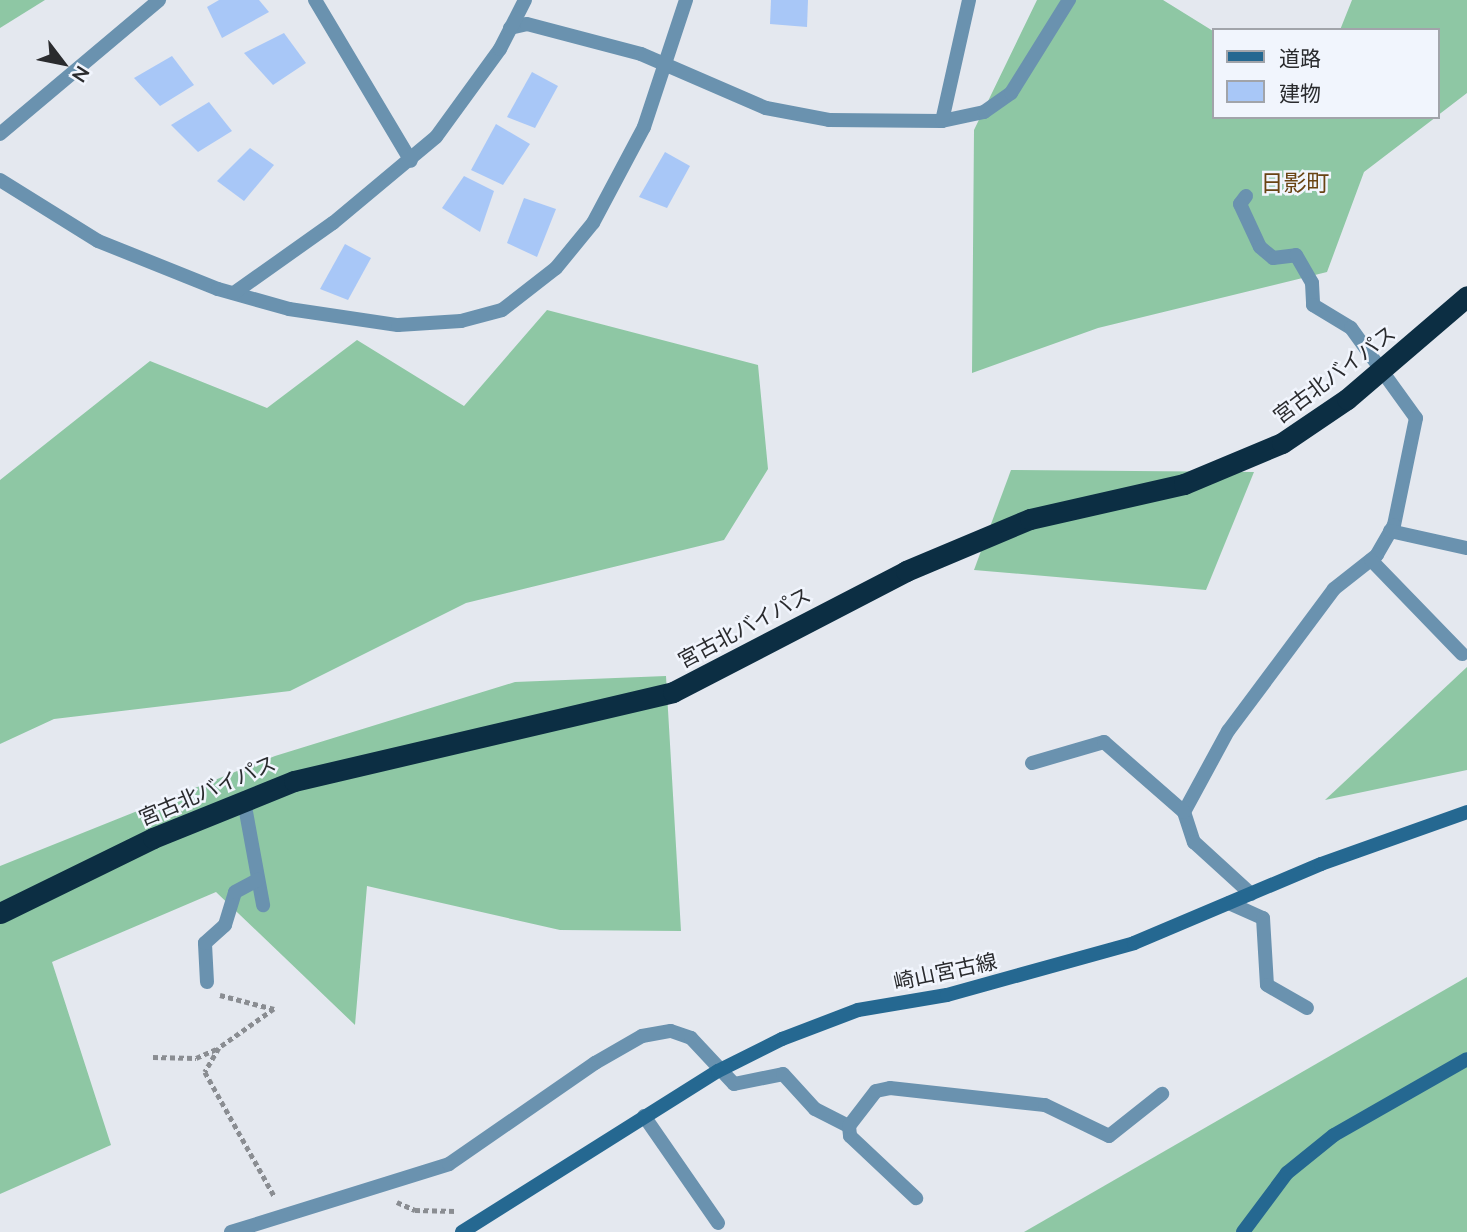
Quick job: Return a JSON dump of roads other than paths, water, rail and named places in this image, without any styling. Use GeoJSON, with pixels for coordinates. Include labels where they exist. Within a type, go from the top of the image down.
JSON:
{"type":"FeatureCollection","features":[{"type":"Feature","properties":{"kind":"highway","name":"宮古北バイパス"},"geometry":{"type":"LineString","coordinates":[[0,913],[244,801],[410,750],[673,692],[906,571],[1030,519],[1184,484],[1282,443],[1378,373],[1467,296]]}},
{"type":"Feature","properties":{"kind":"main road","name":"崎山宮古線"},"geometry":{"type":"LineString","coordinates":[[462,1232],[718,1071],[859,1010],[1035,972],[1134,943],[1251,894],[1467,812]]}},
{"type":"Feature","properties":{"kind":"main road"},"geometry":{"type":"LineString","coordinates":[[1243,1232],[1287,1173],[1334,1135],[1467,1059]]}},
{"type":"Feature","properties":{"kind":"street"},"geometry":{"type":"LineString","coordinates":[[0,134],[159,0]]}},
{"type":"Feature","properties":{"kind":"street"},"geometry":{"type":"LineString","coordinates":[[315,0],[411,161]]}},
{"type":"Feature","properties":{"kind":"street"},"geometry":{"type":"LineString","coordinates":[[234,293],[411,161],[436,137],[526,0]]}},
{"type":"Feature","properties":{"kind":"street"},"geometry":{"type":"LineString","coordinates":[[0,180],[98,241],[234,293],[289,309],[398,325],[461,321],[502,310],[556,268],[593,223],[644,127],[686,0]]}},
{"type":"Feature","properties":{"kind":"street"},"geometry":{"type":"LineString","coordinates":[[942,121],[969,0]]}},
{"type":"Feature","properties":{"kind":"street"},"geometry":{"type":"LineString","coordinates":[[510,28],[527,24],[665,64],[766,108],[829,120],[942,121],[984,112],[1011,93],[1069,0]]}},
{"type":"Feature","properties":{"kind":"street"},"geometry":{"type":"LineString","coordinates":[[1184,812],[1227,731],[1334,589],[1371,560],[1390,531],[1416,418],[1378,373],[1350,328],[1313,305],[1312,284],[1296,255],[1273,258],[1260,247],[1240,204],[1245,195]]}},
{"type":"Feature","properties":{"kind":"street"},"geometry":{"type":"LineString","coordinates":[[1390,531],[1466,548]]}},
{"type":"Feature","properties":{"kind":"street"},"geometry":{"type":"LineString","coordinates":[[1371,560],[1462,654]]}},
{"type":"Feature","properties":{"kind":"street"},"geometry":{"type":"LineString","coordinates":[[1032,763],[1104,742],[1184,812],[1194,842],[1251,894]]}},
{"type":"Feature","properties":{"kind":"street"},"geometry":{"type":"LineString","coordinates":[[244,801],[263,905]]}},
{"type":"Feature","properties":{"kind":"street"},"geometry":{"type":"LineString","coordinates":[[207,982],[205,943],[225,925],[234,892],[258,880]]}},
{"type":"Feature","properties":{"kind":"street"},"geometry":{"type":"LineString","coordinates":[[1229,903],[1263,918],[1266,985],[1307,1008]]}},
{"type":"Feature","properties":{"kind":"street"},"geometry":{"type":"LineString","coordinates":[[230,1232],[282,1212],[449,1164],[642,1036],[671,1031],[691,1038],[718,1071],[734,1084],[783,1074],[815,1109],[849,1126]]}},
{"type":"Feature","properties":{"kind":"street"},"geometry":{"type":"LineString","coordinates":[[916,1198],[850,1136],[849,1126],[876,1091],[890,1088],[1045,1105],[1109,1136],[1162,1094]]}},
{"type":"Feature","properties":{"kind":"street"},"geometry":{"type":"LineString","coordinates":[[644,1116],[718,1223]]}},
{"type":"Feature","properties":{"kind":"district","name":"日影町"},"geometry":{"type":"Point","coordinates":[1295,182]}}]}
